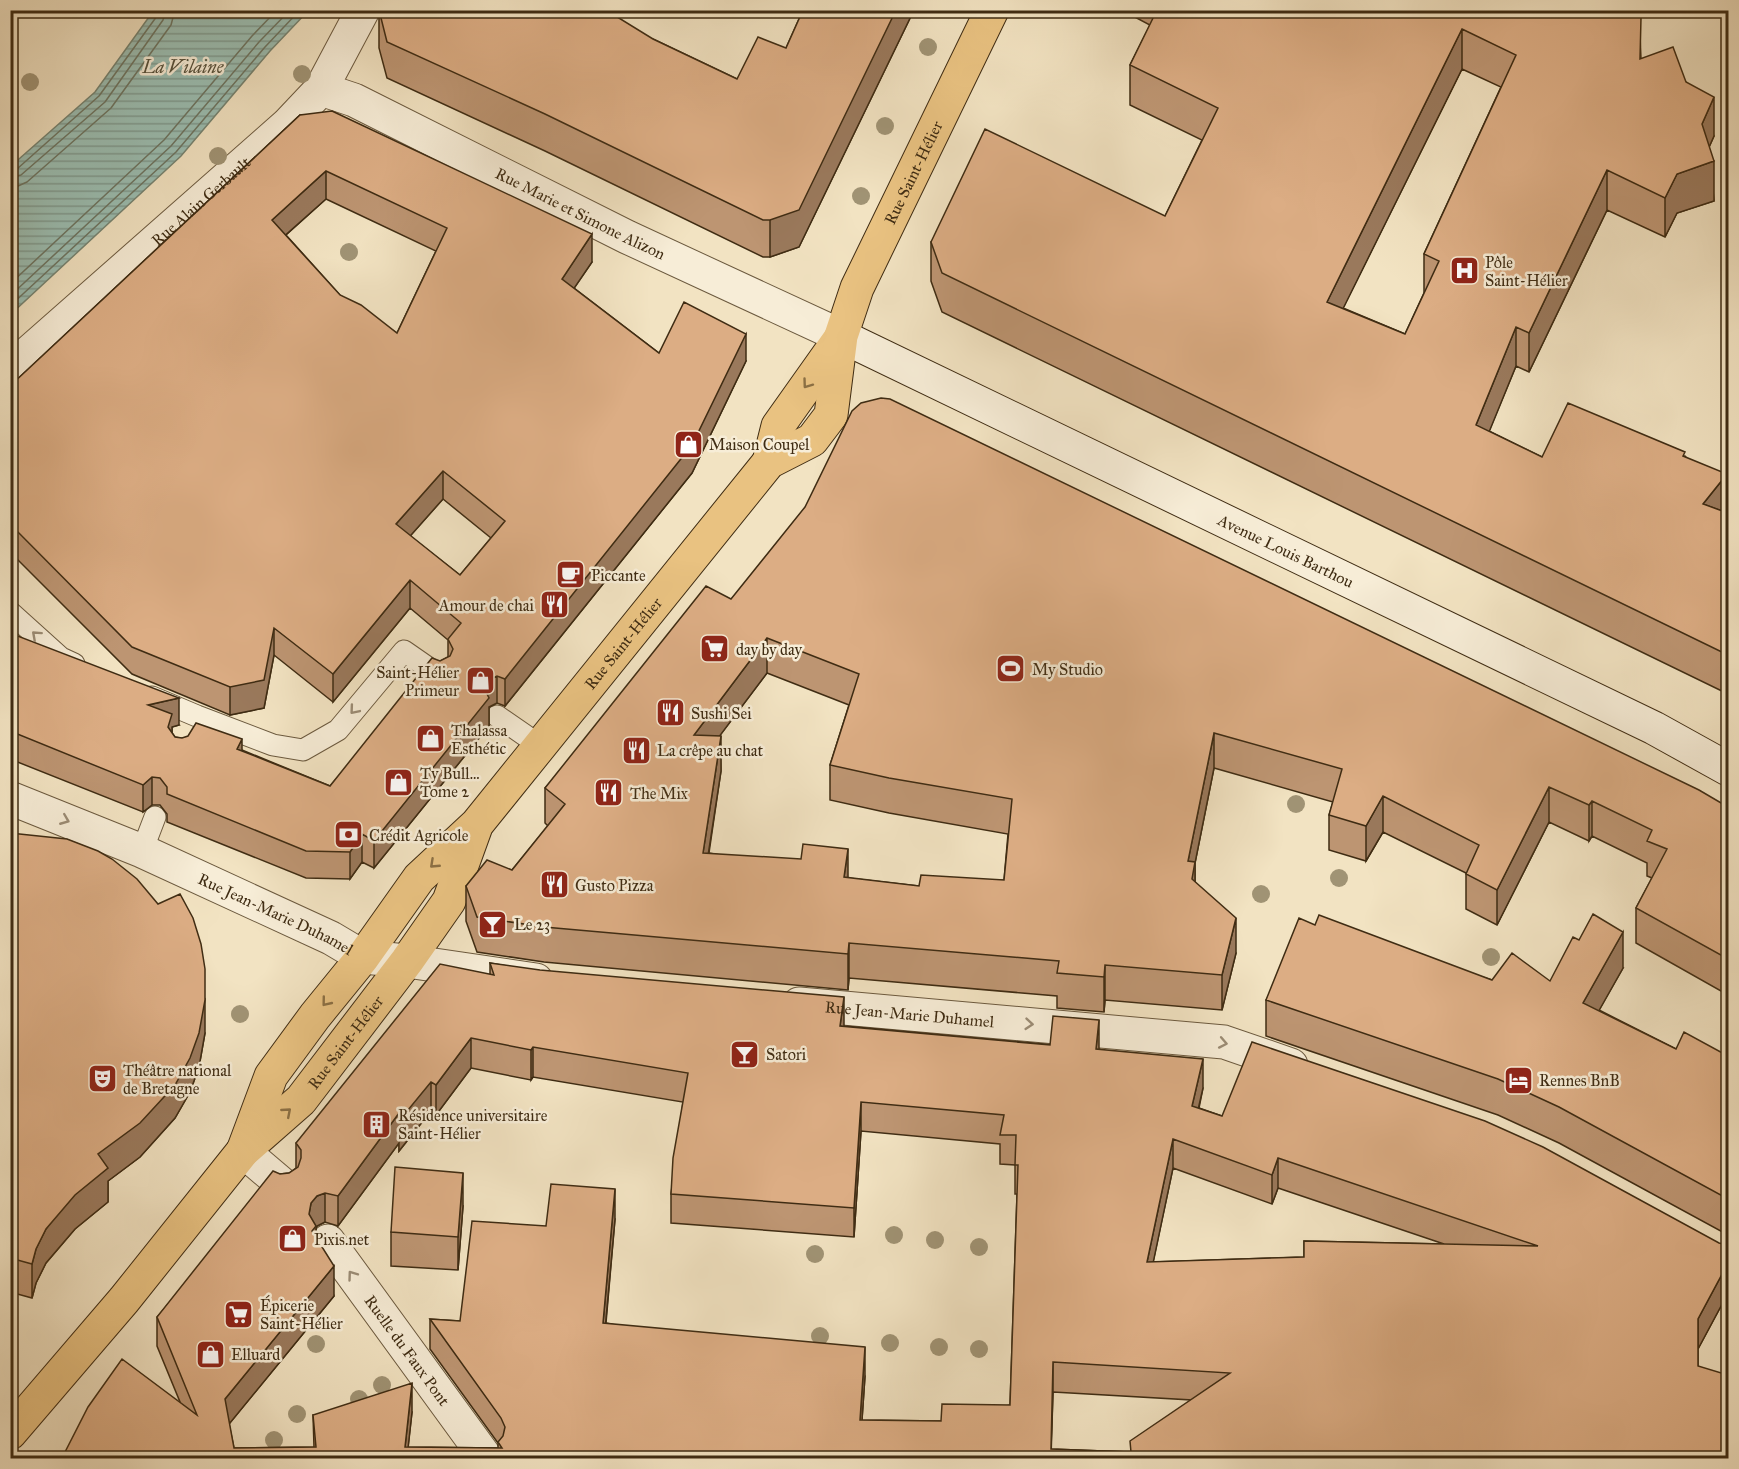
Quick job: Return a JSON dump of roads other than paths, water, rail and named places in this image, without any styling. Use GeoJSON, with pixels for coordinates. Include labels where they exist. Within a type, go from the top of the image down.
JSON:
{"type":"FeatureCollection","features":[{"type":"Feature","properties":{"kind":"main road","name":"Rue Saint-Hélier"},"geometry":{"type":"LineString","coordinates":[[243,1150],[271,1077],[315,1016],[363,957],[419,878],[477,824],[769,462],[812,440],[831,415],[842,336],[862,279],[992,10]]}},
{"type":"Feature","properties":{"kind":"main road","name":"Rue Saint-Hélier"},"geometry":{"type":"LineString","coordinates":[[10,1433],[124,1300],[243,1150],[301,1100],[407,961],[449,901],[477,824]]}},
{"type":"Feature","properties":{"kind":"street","name":"Rue Alain Gerbault"},"geometry":{"type":"LineString","coordinates":[[10,369],[287,125],[321,89],[363,10]]}},
{"type":"Feature","properties":{"kind":"street","name":"Rue Marie et Simone Alizon"},"geometry":{"type":"LineString","coordinates":[[321,89],[354,99],[627,237],[842,336]]}},
{"type":"Feature","properties":{"kind":"street","name":"Avenue Louis Barthou"},"geometry":{"type":"LineString","coordinates":[[842,336],[1654,728],[1728,769]]}},
{"type":"Feature","properties":{"kind":"street","name":"Rue Jean-Marie Duhamel"},"geometry":{"type":"LineString","coordinates":[[10,798],[142,851],[331,938],[363,957],[566,983]]}},
{"type":"Feature","properties":{"kind":"street","name":"Rue Jean-Marie Duhamel"},"geometry":{"type":"LineString","coordinates":[[766,1001],[1224,1042],[1314,1072]]}},
{"type":"Feature","properties":{"kind":"street"},"geometry":{"type":"LineString","coordinates":[[243,1150],[283,1185]]}},
{"type":"Feature","properties":{"kind":"street","name":"Ruelle du Faux Pont"},"geometry":{"type":"LineString","coordinates":[[328,1241],[486,1458]]}},
{"type":"Feature","properties":{"kind":"lane"},"geometry":{"type":"LineString","coordinates":[[10,612],[61,658],[93,672]]}},
{"type":"Feature","properties":{"kind":"lane"},"geometry":{"type":"LineString","coordinates":[[134,690],[193,726],[303,750],[338,730],[404,651],[440,676]]}},
{"type":"Feature","properties":{"kind":"lane"},"geometry":{"type":"LineString","coordinates":[[497,716],[539,745]]}},
{"type":"Feature","properties":{"kind":"lane"},"geometry":{"type":"LineString","coordinates":[[142,851],[155,817]]}},
{"type":"Feature","properties":{"kind":"water","name":"La Vilaine"},"geometry":{"type":"Polygon","coordinates":[[[154,10],[308,11],[270,51],[181,156],[11,314],[11,166],[95,92],[154,10]]]}},
{"type":"Feature","properties":{"kind":"place","name":"Pôle Saint-Hélier"},"geometry":{"type":"Point","coordinates":[1464,271]}},
{"type":"Feature","properties":{"kind":"place","name":"Maison Coupel"},"geometry":{"type":"Point","coordinates":[688,444]}},
{"type":"Feature","properties":{"kind":"place","name":"Piccante"},"geometry":{"type":"Point","coordinates":[570,575]}},
{"type":"Feature","properties":{"kind":"place","name":"Amour de chai"},"geometry":{"type":"Point","coordinates":[555,605]}},
{"type":"Feature","properties":{"kind":"place","name":"day by day"},"geometry":{"type":"Point","coordinates":[715,649]}},
{"type":"Feature","properties":{"kind":"place","name":"My Studio"},"geometry":{"type":"Point","coordinates":[1011,669]}},
{"type":"Feature","properties":{"kind":"place","name":"Saint-Hélier Primeur"},"geometry":{"type":"Point","coordinates":[480,681]}},
{"type":"Feature","properties":{"kind":"place","name":"Sushi Sei"},"geometry":{"type":"Point","coordinates":[670,713]}},
{"type":"Feature","properties":{"kind":"place","name":"Thalassa Esthétic"},"geometry":{"type":"Point","coordinates":[430,739]}},
{"type":"Feature","properties":{"kind":"place","name":"La crêpe au chat"},"geometry":{"type":"Point","coordinates":[636,750]}},
{"type":"Feature","properties":{"kind":"place","name":"Ty Bull... Tome 2"},"geometry":{"type":"Point","coordinates":[399,782]}},
{"type":"Feature","properties":{"kind":"place","name":"The Mix"},"geometry":{"type":"Point","coordinates":[609,793]}},
{"type":"Feature","properties":{"kind":"place","name":"Crédit Agricole"},"geometry":{"type":"Point","coordinates":[348,835]}},
{"type":"Feature","properties":{"kind":"place","name":"Gusto Pizza"},"geometry":{"type":"Point","coordinates":[554,885]}},
{"type":"Feature","properties":{"kind":"place","name":"Le 23"},"geometry":{"type":"Point","coordinates":[493,924]}},
{"type":"Feature","properties":{"kind":"place","name":"Satori"},"geometry":{"type":"Point","coordinates":[745,1054]}},
{"type":"Feature","properties":{"kind":"place","name":"Théâtre national de Bretagne"},"geometry":{"type":"Point","coordinates":[102,1079]}},
{"type":"Feature","properties":{"kind":"place","name":"Rennes BnB"},"geometry":{"type":"Point","coordinates":[1518,1080]}},
{"type":"Feature","properties":{"kind":"place","name":"Résidence universitaire Saint-Hélier"},"geometry":{"type":"Point","coordinates":[377,1124]}},
{"type":"Feature","properties":{"kind":"place","name":"Pixis.net"},"geometry":{"type":"Point","coordinates":[293,1239]}},
{"type":"Feature","properties":{"kind":"place","name":"Épicerie Saint-Hélier"},"geometry":{"type":"Point","coordinates":[239,1314]}},
{"type":"Feature","properties":{"kind":"place","name":"Elluard"},"geometry":{"type":"Point","coordinates":[210,1354]}}]}
